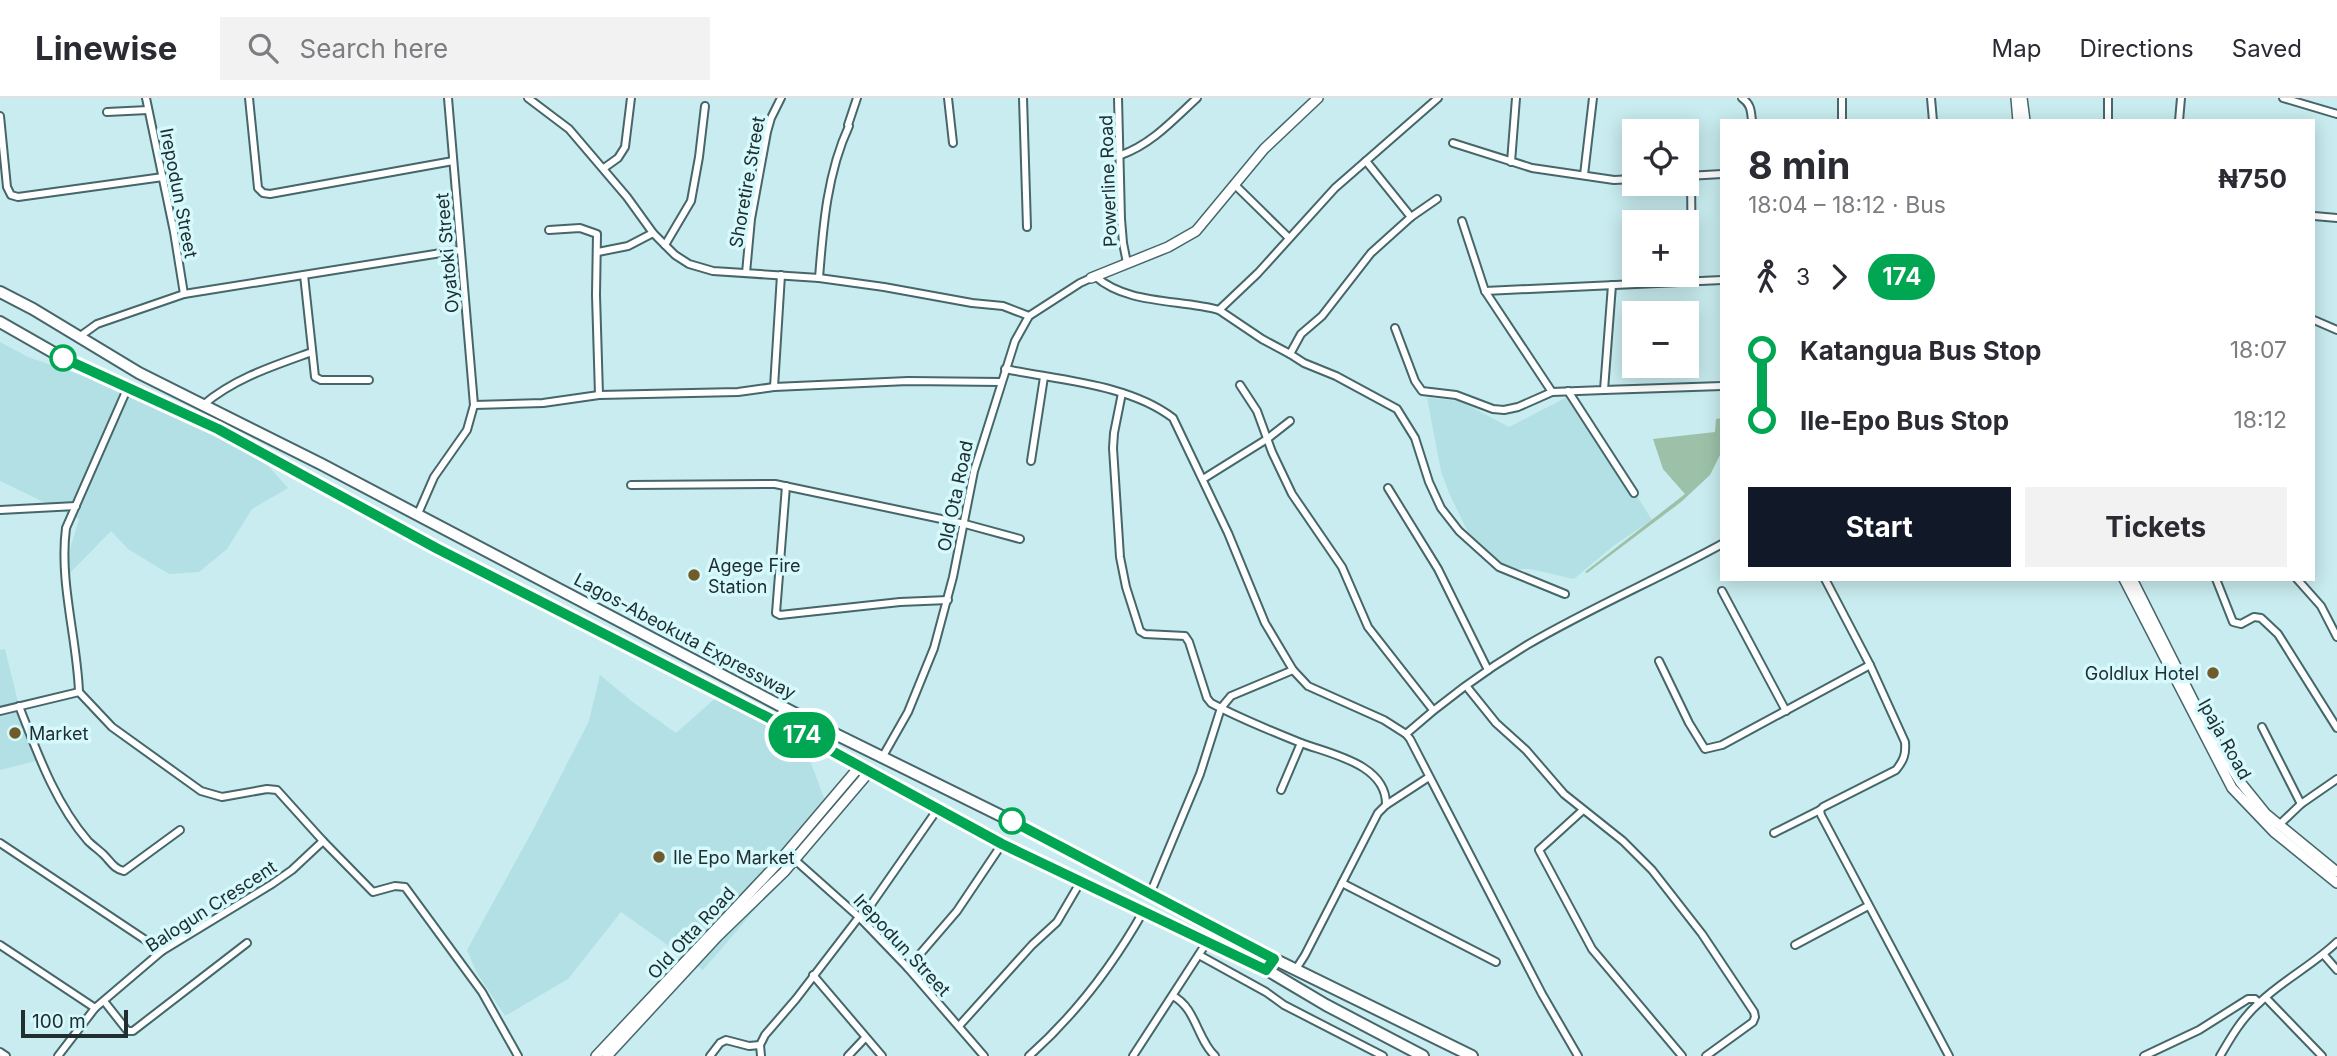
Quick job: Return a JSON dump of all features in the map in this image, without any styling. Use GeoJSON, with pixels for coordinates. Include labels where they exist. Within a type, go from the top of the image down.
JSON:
{"type":"FeatureCollection","features":[{"type":"Feature","properties":{"kind":"highway","name":"Lagos-Abeokuta Expressway"},"geometry":{"type":"LineString","coordinates":[[0,292],[139,373],[817,725],[1034,832],[1274,959],[1472,1056]]}},
{"type":"Feature","properties":{"kind":"highway","name":"Lagos-Abeokuta Expressway"},"geometry":{"type":"LineString","coordinates":[[0,322],[53,352],[218,429],[436,548],[865,768],[1002,844],[1266,970],[1407,1053],[1423,1056]]}},
{"type":"Feature","properties":{"kind":"highway"},"geometry":{"type":"LineString","coordinates":[[1266,970],[1274,959]]}},
{"type":"Feature","properties":{"kind":"main road"},"geometry":{"type":"LineString","coordinates":[[1093,277],[1168,247],[1196,231],[1274,139],[1318,98]]}},
{"type":"Feature","properties":{"kind":"main road"},"geometry":{"type":"LineString","coordinates":[[2016,98],[2018,119]]}},
{"type":"Feature","properties":{"kind":"main road"},"geometry":{"type":"LineString","coordinates":[[2022,98],[2025,119]]}},
{"type":"Feature","properties":{"kind":"main road","name":"Ipaja Road"},"geometry":{"type":"LineString","coordinates":[[2125,581],[2232,788],[2274,832],[2337,883]]}},
{"type":"Feature","properties":{"kind":"main road","name":"Ipaja Road"},"geometry":{"type":"LineString","coordinates":[[2133,581],[2223,756],[2256,802],[2279,825],[2337,872]]}},
{"type":"Feature","properties":{"kind":"main road"},"geometry":{"type":"LineString","coordinates":[[607,1056],[718,936],[795,859],[865,768]]}},
{"type":"Feature","properties":{"kind":"main road","name":"Old Otta Road"},"geometry":{"type":"LineString","coordinates":[[596,1056],[865,768]]}},
{"type":"Feature","properties":{"kind":"street","name":"Irepodun Street"},"geometry":{"type":"LineString","coordinates":[[146,98],[184,294]]}},
{"type":"Feature","properties":{"kind":"street"},"geometry":{"type":"LineString","coordinates":[[249,98],[258,188],[262,193],[270,194],[453,161]]}},
{"type":"Feature","properties":{"kind":"street","name":"Oyatoki Street"},"geometry":{"type":"LineString","coordinates":[[448,98],[474,405]]}},
{"type":"Feature","properties":{"kind":"street"},"geometry":{"type":"LineString","coordinates":[[528,98],[569,130],[604,168],[653,233],[689,264],[713,271],[818,278],[884,286],[972,303],[1003,306],[1029,316],[1093,277],[1123,293],[1219,310],[1262,340],[1397,409],[1415,438],[1429,482],[1441,508],[1459,531],[1499,566],[1565,594]]}},
{"type":"Feature","properties":{"kind":"street"},"geometry":{"type":"LineString","coordinates":[[604,168],[618,158],[625,147],[631,98]]}},
{"type":"Feature","properties":{"kind":"street"},"geometry":{"type":"LineString","coordinates":[[818,278],[829,193],[841,144],[857,98]]}},
{"type":"Feature","properties":{"kind":"street"},"geometry":{"type":"LineString","coordinates":[[948,98],[953,143]]}},
{"type":"Feature","properties":{"kind":"street"},"geometry":{"type":"LineString","coordinates":[[1023,98],[1027,227]]}},
{"type":"Feature","properties":{"kind":"street","name":"Powerline Road"},"geometry":{"type":"LineString","coordinates":[[1118,98],[1121,219],[1127,263]]}},
{"type":"Feature","properties":{"kind":"street"},"geometry":{"type":"LineString","coordinates":[[1121,155],[1138,148],[1153,137],[1197,98]]}},
{"type":"Feature","properties":{"kind":"street"},"geometry":{"type":"LineString","coordinates":[[1511,162],[1516,98]]}},
{"type":"Feature","properties":{"kind":"street"},"geometry":{"type":"LineString","coordinates":[[1584,175],[1593,98]]}},
{"type":"Feature","properties":{"kind":"street"},"geometry":{"type":"LineString","coordinates":[[1742,98],[1751,108],[1752,119]]}},
{"type":"Feature","properties":{"kind":"street"},"geometry":{"type":"LineString","coordinates":[[1842,98],[1842,119]]}},
{"type":"Feature","properties":{"kind":"street"},"geometry":{"type":"LineString","coordinates":[[1931,98],[1933,119]]}},
{"type":"Feature","properties":{"kind":"street"},"geometry":{"type":"LineString","coordinates":[[2108,98],[2108,119]]}},
{"type":"Feature","properties":{"kind":"street"},"geometry":{"type":"LineString","coordinates":[[2179,119],[2180,98]]}},
{"type":"Feature","properties":{"kind":"street"},"geometry":{"type":"LineString","coordinates":[[2283,98],[2306,101],[2337,114]]}},
{"type":"Feature","properties":{"kind":"street","name":"Shoretire Street"},"geometry":{"type":"LineString","coordinates":[[746,273],[751,219],[767,132],[780,99]]}},
{"type":"Feature","properties":{"kind":"street"},"geometry":{"type":"LineString","coordinates":[[1219,310],[1258,273],[1315,209],[1436,99]]}},
{"type":"Feature","properties":{"kind":"street"},"geometry":{"type":"LineString","coordinates":[[665,245],[691,201],[705,107]]}},
{"type":"Feature","properties":{"kind":"street"},"geometry":{"type":"LineString","coordinates":[[107,112],[148,110]]}},
{"type":"Feature","properties":{"kind":"street"},"geometry":{"type":"LineString","coordinates":[[0,116],[7,187],[11,195],[18,197],[163,177]]}},
{"type":"Feature","properties":{"kind":"street"},"geometry":{"type":"LineString","coordinates":[[1452,143],[1511,162],[1622,180]]}},
{"type":"Feature","properties":{"kind":"street"},"geometry":{"type":"LineString","coordinates":[[1366,161],[1410,218]]}},
{"type":"Feature","properties":{"kind":"street"},"geometry":{"type":"LineString","coordinates":[[1699,175],[1720,174]]}},
{"type":"Feature","properties":{"kind":"street"},"geometry":{"type":"LineString","coordinates":[[1234,184],[1289,238]]}},
{"type":"Feature","properties":{"kind":"street"},"geometry":{"type":"LineString","coordinates":[[1290,354],[1301,334],[1331,306],[1364,261],[1410,218],[1437,199]]}},
{"type":"Feature","properties":{"kind":"street"},"geometry":{"type":"LineString","coordinates":[[2315,216],[2337,218]]}},
{"type":"Feature","properties":{"kind":"street"},"geometry":{"type":"LineString","coordinates":[[1462,221],[1485,291],[1552,391]]}},
{"type":"Feature","properties":{"kind":"street"},"geometry":{"type":"LineString","coordinates":[[550,230],[580,228],[597,234],[599,395]]}},
{"type":"Feature","properties":{"kind":"street"},"geometry":{"type":"LineString","coordinates":[[598,252],[628,246],[653,233]]}},
{"type":"Feature","properties":{"kind":"street"},"geometry":{"type":"LineString","coordinates":[[79,337],[97,324],[184,294],[460,250]]}},
{"type":"Feature","properties":{"kind":"street"},"geometry":{"type":"LineString","coordinates":[[304,275],[317,379],[369,380]]}},
{"type":"Feature","properties":{"kind":"street"},"geometry":{"type":"LineString","coordinates":[[774,387],[781,275]]}},
{"type":"Feature","properties":{"kind":"street"},"geometry":{"type":"LineString","coordinates":[[1699,281],[1720,280]]}},
{"type":"Feature","properties":{"kind":"street"},"geometry":{"type":"LineString","coordinates":[[1485,291],[1622,284]]}},
{"type":"Feature","properties":{"kind":"street"},"geometry":{"type":"LineString","coordinates":[[1604,390],[1612,285]]}},
{"type":"Feature","properties":{"kind":"street","name":"Old Ota Road"},"geometry":{"type":"LineString","coordinates":[[883,756],[908,712],[925,672],[948,600],[974,471],[1005,369],[1015,341],[1029,316]]}},
{"type":"Feature","properties":{"kind":"street"},"geometry":{"type":"LineString","coordinates":[[2315,320],[2337,330]]}},
{"type":"Feature","properties":{"kind":"street"},"geometry":{"type":"LineString","coordinates":[[1395,328],[1415,381],[1422,391],[1456,395],[1493,410],[1518,407],[1552,391],[1720,386]]}},
{"type":"Feature","properties":{"kind":"street"},"geometry":{"type":"LineString","coordinates":[[203,405],[240,379],[312,352]]}},
{"type":"Feature","properties":{"kind":"street"},"geometry":{"type":"LineString","coordinates":[[1005,369],[1122,393],[1173,418],[1203,479],[1265,623],[1293,670],[1308,686],[1364,710],[1406,734],[1578,1056]]}},
{"type":"Feature","properties":{"kind":"street"},"geometry":{"type":"LineString","coordinates":[[1031,461],[1044,377]]}},
{"type":"Feature","properties":{"kind":"street"},"geometry":{"type":"LineString","coordinates":[[417,516],[434,477],[467,430],[474,405],[543,403],[599,395],[701,393],[915,380],[1001,382]]}},
{"type":"Feature","properties":{"kind":"street"},"geometry":{"type":"LineString","coordinates":[[1240,385],[1257,411],[1292,494],[1342,567],[1368,627],[1433,710]]}},
{"type":"Feature","properties":{"kind":"street"},"geometry":{"type":"LineString","coordinates":[[128,387],[66,528],[64,545],[79,692],[112,727],[201,790],[222,797],[267,789],[277,790],[373,892],[395,886],[405,887],[482,992],[517,1056]]}},
{"type":"Feature","properties":{"kind":"street"},"geometry":{"type":"LineString","coordinates":[[1568,391],[1634,493]]}},
{"type":"Feature","properties":{"kind":"street"},"geometry":{"type":"LineString","coordinates":[[1122,393],[1114,440],[1118,543],[1126,587],[1137,625],[1145,634],[1185,636],[1207,698],[1221,708],[1301,743],[1348,758],[1382,788],[1386,805]]}},
{"type":"Feature","properties":{"kind":"street"},"geometry":{"type":"LineString","coordinates":[[1203,479],[1268,439],[1290,421]]}},
{"type":"Feature","properties":{"kind":"street"},"geometry":{"type":"LineString","coordinates":[[631,485],[786,486],[965,524],[1020,539]]}},
{"type":"Feature","properties":{"kind":"street"},"geometry":{"type":"LineString","coordinates":[[786,486],[776,613],[780,615],[948,600]]}},
{"type":"Feature","properties":{"kind":"street"},"geometry":{"type":"LineString","coordinates":[[1388,488],[1437,569],[1488,670]]}},
{"type":"Feature","properties":{"kind":"street"},"geometry":{"type":"LineString","coordinates":[[0,510],[76,506]]}},
{"type":"Feature","properties":{"kind":"street"},"geometry":{"type":"LineString","coordinates":[[1406,734],[1433,710],[1488,670],[1596,607],[1720,545]]}},
{"type":"Feature","properties":{"kind":"street"},"geometry":{"type":"LineString","coordinates":[[1774,833],[1896,770],[1903,762],[1906,752],[1905,742],[1870,665],[1826,581]]}},
{"type":"Feature","properties":{"kind":"street"},"geometry":{"type":"LineString","coordinates":[[2217,581],[2233,622],[2241,624],[2254,617],[2260,618],[2278,634],[2337,729]]}},
{"type":"Feature","properties":{"kind":"street"},"geometry":{"type":"LineString","coordinates":[[2299,581],[2321,606],[2337,637]]}},
{"type":"Feature","properties":{"kind":"street"},"geometry":{"type":"LineString","coordinates":[[1723,591],[1786,711]]}},
{"type":"Feature","properties":{"kind":"street"},"geometry":{"type":"LineString","coordinates":[[1659,661],[1689,723],[1705,749],[1721,746],[1870,665]]}},
{"type":"Feature","properties":{"kind":"street"},"geometry":{"type":"LineString","coordinates":[[1150,894],[1192,795],[1221,708],[1231,696],[1293,670]]}},
{"type":"Feature","properties":{"kind":"street"},"geometry":{"type":"LineString","coordinates":[[1467,687],[1496,723],[1526,750],[1564,794],[1623,841],[1658,877],[1702,934],[1754,1012],[1753,1022],[1706,1056]]}},
{"type":"Feature","properties":{"kind":"street"},"geometry":{"type":"LineString","coordinates":[[0,711],[79,692]]}},
{"type":"Feature","properties":{"kind":"street"},"geometry":{"type":"LineString","coordinates":[[19,706],[60,799],[80,831],[111,864],[124,871],[180,830]]}},
{"type":"Feature","properties":{"kind":"street"},"geometry":{"type":"LineString","coordinates":[[2262,727],[2301,804]]}},
{"type":"Feature","properties":{"kind":"street"},"geometry":{"type":"LineString","coordinates":[[1281,790],[1301,743]]}},
{"type":"Feature","properties":{"kind":"street"},"geometry":{"type":"LineString","coordinates":[[1296,969],[1306,955],[1378,813],[1429,778]]}},
{"type":"Feature","properties":{"kind":"street"},"geometry":{"type":"LineString","coordinates":[[2279,825],[2301,804],[2337,779]]}},
{"type":"Feature","properties":{"kind":"street"},"geometry":{"type":"LineString","coordinates":[[761,1056],[760,1045],[765,1035],[868,909],[937,810]]}},
{"type":"Feature","properties":{"kind":"street"},"geometry":{"type":"LineString","coordinates":[[1583,810],[1539,850],[1592,949],[1682,1056]]}},
{"type":"Feature","properties":{"kind":"street"},"geometry":{"type":"LineString","coordinates":[[1820,810],[1949,1056]]}},
{"type":"Feature","properties":{"kind":"street","name":"Balogun Crescent"},"geometry":{"type":"LineString","coordinates":[[58,1056],[95,1008],[162,951],[272,884],[292,870],[323,841]]}},
{"type":"Feature","properties":{"kind":"street"},"geometry":{"type":"LineString","coordinates":[[0,843],[162,951]]}},
{"type":"Feature","properties":{"kind":"street"},"geometry":{"type":"LineString","coordinates":[[908,968],[957,911],[1002,844]]}},
{"type":"Feature","properties":{"kind":"street","name":"Irepodun Street"},"geometry":{"type":"LineString","coordinates":[[795,859],[859,917],[908,968],[984,1056]]}},
{"type":"Feature","properties":{"kind":"street"},"geometry":{"type":"LineString","coordinates":[[959,1026],[1032,944],[1056,922],[1081,881]]}},
{"type":"Feature","properties":{"kind":"street"},"geometry":{"type":"LineString","coordinates":[[1342,883],[1496,962]]}},
{"type":"Feature","properties":{"kind":"street"},"geometry":{"type":"LineString","coordinates":[[1795,945],[1868,906]]}},
{"type":"Feature","properties":{"kind":"street"},"geometry":{"type":"LineString","coordinates":[[1029,1056],[1055,1033],[1082,1002],[1143,912]]}},
{"type":"Feature","properties":{"kind":"street"},"geometry":{"type":"LineString","coordinates":[[1133,1056],[1207,942]]}},
{"type":"Feature","properties":{"kind":"street"},"geometry":{"type":"LineString","coordinates":[[2221,1055],[2228,1040],[2259,1003],[2324,955],[2337,942]]}},
{"type":"Feature","properties":{"kind":"street"},"geometry":{"type":"LineString","coordinates":[[104,1001],[125,1029],[133,1031],[247,943]]}},
{"type":"Feature","properties":{"kind":"street"},"geometry":{"type":"LineString","coordinates":[[0,945],[95,1008]]}},
{"type":"Feature","properties":{"kind":"street"},"geometry":{"type":"LineString","coordinates":[[1199,955],[1284,1005],[1383,1056]]}},
{"type":"Feature","properties":{"kind":"street"},"geometry":{"type":"LineString","coordinates":[[2324,955],[2337,970]]}},
{"type":"Feature","properties":{"kind":"street"},"geometry":{"type":"LineString","coordinates":[[813,975],[882,1056]]}},
{"type":"Feature","properties":{"kind":"street"},"geometry":{"type":"LineString","coordinates":[[1173,996],[1186,1006],[1207,1047],[1215,1056]]}},
{"type":"Feature","properties":{"kind":"street"},"geometry":{"type":"LineString","coordinates":[[2266,998],[2322,1056]]}},
{"type":"Feature","properties":{"kind":"street"},"geometry":{"type":"LineString","coordinates":[[2144,1056],[2199,1030],[2248,999],[2255,999],[2259,1003]]}},
{"type":"Feature","properties":{"kind":"street"},"geometry":{"type":"LineString","coordinates":[[848,1056],[865,1038]]}},
{"type":"Feature","properties":{"kind":"street"},"geometry":{"type":"LineString","coordinates":[[710,1056],[720,1043],[726,1040],[749,1046],[760,1045]]}},
{"type":"Feature","properties":{"kind":"street"},"geometry":{"type":"LineString","coordinates":[[0,1052],[6,1056]]}},
{"type":"Feature","properties":{"kind":"shaded area"},"geometry":{"type":"Polygon","coordinates":[[[0,342],[28,357],[104,383],[262,459],[288,488],[252,509],[227,549],[199,572],[169,574],[128,549],[111,531],[65,578],[79,519],[0,481],[0,342]]]}},
{"type":"Feature","properties":{"kind":"shaded area"},"geometry":{"type":"Polygon","coordinates":[[[1573,394],[1652,520],[1613,546],[1574,579],[1530,569],[1500,569],[1468,532],[1449,493],[1441,471],[1427,398],[1460,401],[1509,427],[1573,394]]]}},
{"type":"Feature","properties":{"kind":"shaded area","name":"Market"},"geometry":{"type":"Polygon","coordinates":[[[5,649],[19,706],[40,760],[0,770],[0,650],[5,649]]]}},
{"type":"Feature","properties":{"kind":"shaded area","name":"Ile Epo Market"},"geometry":{"type":"Polygon","coordinates":[[[600,675],[676,733],[719,695],[805,747],[830,814],[829,824],[703,970],[621,912],[568,979],[505,1016],[477,973],[467,950],[589,721],[600,675]]]}},
{"type":"Feature","properties":{"kind":"green space"},"geometry":{"type":"Polygon","coordinates":[[[1720,418],[1720,455],[1710,475],[1681,502],[1585,572],[1685,494],[1663,469],[1653,439],[1715,432],[1716,419],[1720,418]]]}},
{"type":"Feature","properties":{"kind":"bus line","name":"174"},"geometry":{"type":"LineString","coordinates":[[63,358],[218,429],[436,548],[810,739],[1002,844],[1266,970],[1274,959],[1012,821]]}},
{"type":"Feature","properties":{"kind":"place","name":"Agege Fire Station"},"geometry":{"type":"Point","coordinates":[694,575]}},
{"type":"Feature","properties":{"kind":"place","name":"Goldlux Hotel"},"geometry":{"type":"Point","coordinates":[2213,673]}},
{"type":"Feature","properties":{"kind":"place","name":"Market"},"geometry":{"type":"Point","coordinates":[15,733]}},
{"type":"Feature","properties":{"kind":"place","name":"Ile Epo Market"},"geometry":{"type":"Point","coordinates":[659,857]}}]}
